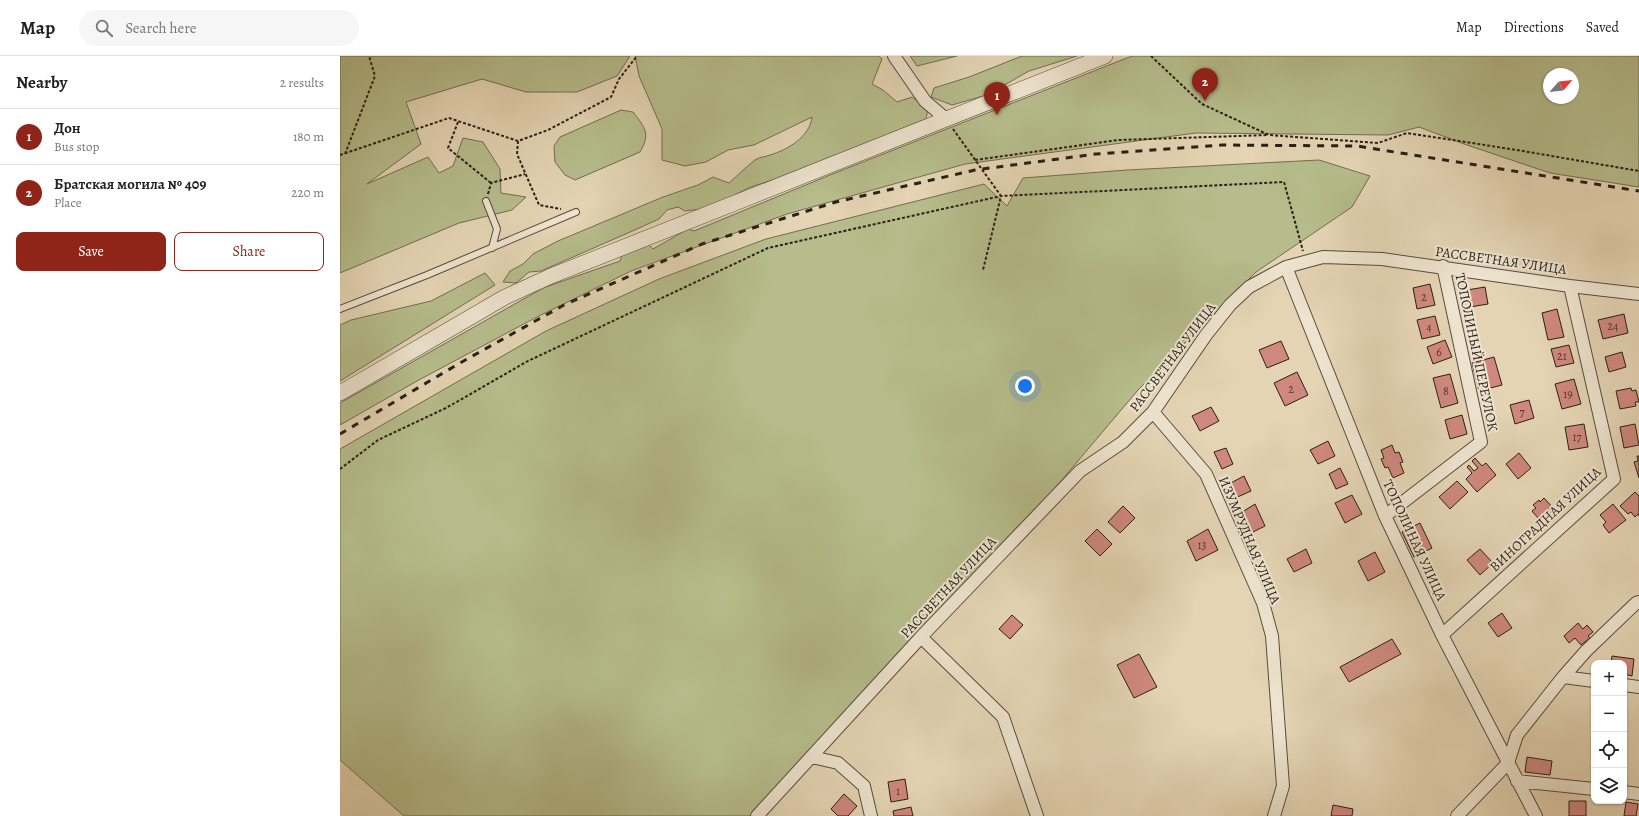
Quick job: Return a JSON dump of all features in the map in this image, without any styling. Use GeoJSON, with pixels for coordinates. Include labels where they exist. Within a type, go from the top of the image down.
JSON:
{"type":"FeatureCollection","features":[{"type":"Feature","properties":{"kind":"street"},"geometry":{"type":"LineString","coordinates":[[894,56],[925,101],[946,119]]}},
{"type":"Feature","properties":{"kind":"street"},"geometry":{"type":"LineString","coordinates":[[340,393],[406,353],[511,294],[566,270],[1105,56]]}},
{"type":"Feature","properties":{"kind":"street","name":"РАССВЕТНАЯ УЛИЦА"},"geometry":{"type":"LineString","coordinates":[[757,816],[921,637],[1080,471],[1123,442],[1154,412],[1206,336],[1230,305],[1249,287],[1286,267],[1323,257],[1382,259],[1443,266],[1570,286],[1639,294]]}},
{"type":"Feature","properties":{"kind":"street","name":"ТОПОЛИНЫЙ ПЕРЕУЛОК"},"geometry":{"type":"LineString","coordinates":[[1385,516],[1481,442],[1443,266]]}},
{"type":"Feature","properties":{"kind":"street","name":"ТОПОЛИНАЯ УЛИЦА"},"geometry":{"type":"LineString","coordinates":[[1286,267],[1385,516],[1442,635],[1536,816]]}},
{"type":"Feature","properties":{"kind":"street","name":"ВИНОГРАДНАЯ УЛИЦА"},"geometry":{"type":"LineString","coordinates":[[1442,635],[1614,478],[1570,286]]}},
{"type":"Feature","properties":{"kind":"street","name":"ИЗУМРУДНАЯ УЛИЦА"},"geometry":{"type":"LineString","coordinates":[[1154,412],[1206,474],[1263,603],[1272,636],[1283,786],[1274,816]]}},
{"type":"Feature","properties":{"kind":"street"},"geometry":{"type":"LineString","coordinates":[[1457,816],[1508,763],[1517,735],[1563,677],[1586,650],[1636,603],[1639,602]]}},
{"type":"Feature","properties":{"kind":"street"},"geometry":{"type":"LineString","coordinates":[[921,637],[1003,717],[1037,816]]}},
{"type":"Feature","properties":{"kind":"street"},"geometry":{"type":"LineString","coordinates":[[1563,677],[1591,681]]}},
{"type":"Feature","properties":{"kind":"street"},"geometry":{"type":"LineString","coordinates":[[1627,685],[1639,687]]}},
{"type":"Feature","properties":{"kind":"street"},"geometry":{"type":"LineString","coordinates":[[812,757],[838,763],[864,786],[871,816]]}},
{"type":"Feature","properties":{"kind":"street"},"geometry":{"type":"LineString","coordinates":[[1517,781],[1591,789]]}},
{"type":"Feature","properties":{"kind":"street"},"geometry":{"type":"LineString","coordinates":[[1627,792],[1639,794]]}},
{"type":"Feature","properties":{"kind":"lane"},"geometry":{"type":"LineString","coordinates":[[486,202],[497,229],[492,248]]}},
{"type":"Feature","properties":{"kind":"lane"},"geometry":{"type":"LineString","coordinates":[[340,309],[427,276],[576,212]]}},
{"type":"Feature","properties":{"kind":"path"},"geometry":{"type":"LineString","coordinates":[[345,154],[375,76],[369,56]]}},
{"type":"Feature","properties":{"kind":"path"},"geometry":{"type":"LineString","coordinates":[[340,155],[449,118],[518,141],[548,130],[611,97],[619,79],[637,56]]}},
{"type":"Feature","properties":{"kind":"path"},"geometry":{"type":"LineString","coordinates":[[1151,56],[1202,104],[1269,135]]}},
{"type":"Feature","properties":{"kind":"path"},"geometry":{"type":"LineString","coordinates":[[946,119],[1001,196],[983,270]]}},
{"type":"Feature","properties":{"kind":"path"},"geometry":{"type":"LineString","coordinates":[[458,122],[448,148],[491,183]]}},
{"type":"Feature","properties":{"kind":"path"},"geometry":{"type":"LineString","coordinates":[[975,160],[1118,140],[1269,135],[1378,143],[1407,133],[1639,171]]}},
{"type":"Feature","properties":{"kind":"path"},"geometry":{"type":"LineString","coordinates":[[518,141],[516,154],[538,205],[576,212]]}},
{"type":"Feature","properties":{"kind":"path"},"geometry":{"type":"LineString","coordinates":[[491,183],[525,174]]}},
{"type":"Feature","properties":{"kind":"path"},"geometry":{"type":"LineString","coordinates":[[340,469],[378,440],[446,408],[528,361],[768,248],[1001,196],[1284,182],[1306,261]]}},
{"type":"Feature","properties":{"kind":"path"},"geometry":{"type":"LineString","coordinates":[[486,202],[491,183]]}},
{"type":"Feature","properties":{"kind":"green space"},"geometry":{"type":"Polygon","coordinates":[[[340,56],[630,56],[617,76],[577,92],[526,92],[482,79],[406,102],[421,144],[367,184],[428,157],[439,173],[453,166],[463,138],[483,142],[500,169],[501,193],[526,197],[512,210],[459,223],[340,273],[340,56]]]}},
{"type":"Feature","properties":{"kind":"green space"},"geometry":{"type":"Polygon","coordinates":[[[635,56],[879,56],[882,59],[872,84],[883,90],[897,102],[912,97],[928,109],[926,119],[785,176],[751,187],[701,209],[685,211],[678,207],[667,210],[659,219],[541,271],[529,272],[516,283],[503,282],[510,271],[523,264],[533,254],[558,241],[663,197],[698,185],[713,177],[729,183],[757,159],[777,153],[797,142],[807,131],[810,124],[812,117],[754,145],[728,150],[706,162],[685,166],[662,160],[662,129],[639,76],[635,56]]]}},
{"type":"Feature","properties":{"kind":"green space"},"geometry":{"type":"Polygon","coordinates":[[[910,56],[957,56],[917,66],[910,56]]]}},
{"type":"Feature","properties":{"kind":"green space"},"geometry":{"type":"Polygon","coordinates":[[[1022,56],[1077,56],[1029,71],[987,95],[952,105],[931,97],[934,88],[969,77],[1022,56]]]}},
{"type":"Feature","properties":{"kind":"green space"},"geometry":{"type":"Polygon","coordinates":[[[1132,56],[1639,56],[1639,187],[1550,173],[1419,127],[1388,135],[1196,133],[965,164],[787,214],[631,271],[535,318],[417,381],[340,425],[340,403],[543,288],[620,261],[623,252],[646,242],[653,249],[688,229],[694,231],[830,175],[1132,56]]]}},
{"type":"Feature","properties":{"kind":"green space"},"geometry":{"type":"Polygon","coordinates":[[[621,110],[633,112],[641,122],[646,135],[640,152],[575,180],[565,175],[555,162],[554,146],[560,137],[621,110]]]}},
{"type":"Feature","properties":{"kind":"green space"},"geometry":{"type":"Polygon","coordinates":[[[1319,160],[1370,176],[1352,207],[1256,272],[1138,390],[1022,527],[750,816],[404,816],[340,760],[340,449],[546,331],[659,279],[766,239],[984,184],[1007,206],[1023,178],[1127,170],[1319,160]]]}},
{"type":"Feature","properties":{"kind":"green space"},"geometry":{"type":"Polygon","coordinates":[[[485,273],[495,285],[340,381],[340,325],[351,320],[431,301],[485,273]]]}},
{"type":"Feature","properties":{"kind":"building"},"geometry":{"type":"Polygon","coordinates":[[[1430,284],[1435,305],[1417,309],[1413,288],[1430,284]]]}},
{"type":"Feature","properties":{"kind":"building"},"geometry":{"type":"Polygon","coordinates":[[[1485,287],[1488,304],[1470,307],[1467,290],[1485,287]]]}},
{"type":"Feature","properties":{"kind":"building"},"geometry":{"type":"Polygon","coordinates":[[[1557,309],[1564,337],[1548,340],[1542,313],[1557,309]]]}},
{"type":"Feature","properties":{"kind":"building"},"geometry":{"type":"Polygon","coordinates":[[[1624,314],[1628,333],[1603,339],[1598,320],[1624,314]]]}},
{"type":"Feature","properties":{"kind":"building"},"geometry":{"type":"Polygon","coordinates":[[[1435,316],[1440,335],[1422,339],[1417,320],[1435,316]]]}},
{"type":"Feature","properties":{"kind":"building"},"geometry":{"type":"Polygon","coordinates":[[[1445,340],[1452,357],[1433,364],[1427,347],[1445,340]]]}},
{"type":"Feature","properties":{"kind":"building"},"geometry":{"type":"Polygon","coordinates":[[[1281,341],[1289,359],[1267,368],[1259,350],[1281,341]]]}},
{"type":"Feature","properties":{"kind":"building"},"geometry":{"type":"Polygon","coordinates":[[[1569,345],[1574,363],[1556,367],[1551,349],[1569,345]]]}},
{"type":"Feature","properties":{"kind":"building"},"geometry":{"type":"Polygon","coordinates":[[[1622,352],[1626,367],[1609,372],[1605,357],[1622,352]]]}},
{"type":"Feature","properties":{"kind":"building"},"geometry":{"type":"Polygon","coordinates":[[[1494,357],[1502,385],[1479,391],[1472,363],[1494,357]]]}},
{"type":"Feature","properties":{"kind":"building"},"geometry":{"type":"Polygon","coordinates":[[[1297,372],[1308,395],[1285,406],[1274,383],[1297,372]]]}},
{"type":"Feature","properties":{"kind":"building"},"geometry":{"type":"Polygon","coordinates":[[[1450,374],[1458,403],[1441,408],[1433,378],[1450,374]]]}},
{"type":"Feature","properties":{"kind":"building"},"geometry":{"type":"Polygon","coordinates":[[[1574,379],[1581,404],[1562,409],[1555,384],[1574,379]]]}},
{"type":"Feature","properties":{"kind":"building"},"geometry":{"type":"Polygon","coordinates":[[[1631,388],[1632,391],[1636,390],[1639,402],[1635,402],[1636,406],[1620,409],[1616,391],[1631,388]]]}},
{"type":"Feature","properties":{"kind":"building"},"geometry":{"type":"Polygon","coordinates":[[[1529,400],[1534,418],[1515,424],[1510,405],[1529,400]]]}},
{"type":"Feature","properties":{"kind":"building"},"geometry":{"type":"Polygon","coordinates":[[[1211,407],[1219,421],[1200,431],[1192,416],[1211,407]]]}},
{"type":"Feature","properties":{"kind":"building"},"geometry":{"type":"Polygon","coordinates":[[[1462,415],[1467,434],[1450,439],[1445,420],[1462,415]]]}},
{"type":"Feature","properties":{"kind":"building"},"geometry":{"type":"Polygon","coordinates":[[[1584,424],[1588,447],[1569,450],[1565,427],[1584,424]]]}},
{"type":"Feature","properties":{"kind":"building"},"geometry":{"type":"Polygon","coordinates":[[[1635,424],[1639,445],[1624,448],[1620,427],[1635,424]]]}},
{"type":"Feature","properties":{"kind":"building"},"geometry":{"type":"Polygon","coordinates":[[[1328,441],[1335,456],[1318,464],[1310,450],[1328,441]]]}},
{"type":"Feature","properties":{"kind":"building"},"geometry":{"type":"Polygon","coordinates":[[[1392,445],[1395,453],[1399,452],[1403,462],[1400,463],[1404,473],[1393,478],[1388,467],[1385,468],[1381,459],[1384,458],[1381,450],[1392,445]]]}},
{"type":"Feature","properties":{"kind":"building"},"geometry":{"type":"Polygon","coordinates":[[[1226,448],[1233,464],[1222,469],[1214,452],[1226,448]]]}},
{"type":"Feature","properties":{"kind":"building"},"geometry":{"type":"Polygon","coordinates":[[[1519,453],[1531,468],[1518,479],[1506,464],[1519,453]]]}},
{"type":"Feature","properties":{"kind":"building"},"geometry":{"type":"Polygon","coordinates":[[[1637,456],[1639,456],[1639,478],[1634,462],[1638,461],[1637,456]]]}},
{"type":"Feature","properties":{"kind":"building"},"geometry":{"type":"Polygon","coordinates":[[[1475,458],[1482,466],[1486,463],[1496,475],[1477,492],[1466,479],[1472,473],[1467,467],[1469,465],[1474,471],[1478,468],[1472,461],[1475,458]]]}},
{"type":"Feature","properties":{"kind":"building"},"geometry":{"type":"Polygon","coordinates":[[[1340,468],[1348,484],[1336,489],[1329,474],[1340,468]]]}},
{"type":"Feature","properties":{"kind":"building"},"geometry":{"type":"Polygon","coordinates":[[[1244,476],[1251,491],[1233,499],[1225,486],[1244,476]]]}},
{"type":"Feature","properties":{"kind":"building"},"geometry":{"type":"Polygon","coordinates":[[[1457,481],[1468,492],[1450,509],[1439,497],[1457,481]]]}},
{"type":"Feature","properties":{"kind":"building"},"geometry":{"type":"Polygon","coordinates":[[[1635,492],[1639,496],[1639,516],[1638,514],[1635,517],[1631,512],[1628,514],[1620,506],[1635,492]]]}},
{"type":"Feature","properties":{"kind":"building"},"geometry":{"type":"Polygon","coordinates":[[[1352,495],[1362,514],[1345,523],[1335,503],[1352,495]]]}},
{"type":"Feature","properties":{"kind":"building"},"geometry":{"type":"Polygon","coordinates":[[[1544,498],[1554,509],[1543,519],[1540,516],[1538,518],[1532,511],[1536,508],[1533,505],[1539,500],[1540,502],[1544,498]]]}},
{"type":"Feature","properties":{"kind":"building"},"geometry":{"type":"Polygon","coordinates":[[[1255,504],[1265,526],[1249,534],[1239,514],[1255,504]]]}},
{"type":"Feature","properties":{"kind":"building"},"geometry":{"type":"Polygon","coordinates":[[[1613,504],[1626,520],[1609,533],[1603,525],[1606,522],[1600,515],[1613,504]]]}},
{"type":"Feature","properties":{"kind":"building"},"geometry":{"type":"Polygon","coordinates":[[[1123,506],[1135,518],[1120,533],[1108,522],[1123,506]]]}},
{"type":"Feature","properties":{"kind":"building"},"geometry":{"type":"Polygon","coordinates":[[[1420,523],[1432,548],[1414,557],[1402,532],[1420,523]]]}},
{"type":"Feature","properties":{"kind":"building"},"geometry":{"type":"Polygon","coordinates":[[[1097,529],[1112,544],[1100,556],[1085,541],[1097,529]]]}},
{"type":"Feature","properties":{"kind":"building"},"geometry":{"type":"Polygon","coordinates":[[[1208,529],[1218,550],[1196,561],[1187,541],[1208,529]]]}},
{"type":"Feature","properties":{"kind":"building"},"geometry":{"type":"Polygon","coordinates":[[[1306,549],[1312,563],[1294,572],[1287,559],[1306,549]]]}},
{"type":"Feature","properties":{"kind":"building"},"geometry":{"type":"Polygon","coordinates":[[[1480,549],[1493,563],[1480,575],[1467,560],[1480,549]]]}},
{"type":"Feature","properties":{"kind":"building"},"geometry":{"type":"Polygon","coordinates":[[[1375,552],[1385,572],[1368,581],[1358,561],[1375,552]]]}},
{"type":"Feature","properties":{"kind":"building"},"geometry":{"type":"Polygon","coordinates":[[[1502,613],[1512,628],[1498,637],[1488,623],[1502,613]]]}},
{"type":"Feature","properties":{"kind":"building"},"geometry":{"type":"Polygon","coordinates":[[[1012,615],[1023,625],[1010,639],[999,629],[1012,615]]]}},
{"type":"Feature","properties":{"kind":"building"},"geometry":{"type":"Polygon","coordinates":[[[1578,623],[1583,629],[1587,625],[1593,632],[1588,636],[1590,638],[1581,645],[1575,638],[1569,643],[1564,636],[1578,623]]]}},
{"type":"Feature","properties":{"kind":"building"},"geometry":{"type":"Polygon","coordinates":[[[1392,639],[1401,654],[1349,682],[1340,667],[1392,639]]]}},
{"type":"Feature","properties":{"kind":"building"},"geometry":{"type":"Polygon","coordinates":[[[1139,654],[1157,687],[1134,698],[1117,665],[1139,654]]]}},
{"type":"Feature","properties":{"kind":"building"},"geometry":{"type":"Polygon","coordinates":[[[1612,656],[1634,659],[1632,676],[1627,675],[1627,660],[1611,660],[1612,656]]]}},
{"type":"Feature","properties":{"kind":"building"},"geometry":{"type":"Polygon","coordinates":[[[1527,757],[1552,761],[1550,775],[1525,772],[1527,757]]]}},
{"type":"Feature","properties":{"kind":"building"},"geometry":{"type":"Polygon","coordinates":[[[905,779],[908,799],[891,802],[888,782],[905,779]]]}},
{"type":"Feature","properties":{"kind":"building"},"geometry":{"type":"Polygon","coordinates":[[[844,794],[857,806],[848,816],[838,816],[831,809],[844,794]]]}},
{"type":"Feature","properties":{"kind":"building"},"geometry":{"type":"Polygon","coordinates":[[[1569,801],[1586,801],[1586,816],[1569,816],[1569,801]]]}},
{"type":"Feature","properties":{"kind":"building"},"geometry":{"type":"Polygon","coordinates":[[[1627,802],[1638,804],[1636,816],[1624,816],[1627,802]]]}},
{"type":"Feature","properties":{"kind":"building"},"geometry":{"type":"Polygon","coordinates":[[[1333,805],[1353,809],[1352,816],[1331,816],[1333,805]]]}},
{"type":"Feature","properties":{"kind":"building"},"geometry":{"type":"Polygon","coordinates":[[[911,807],[913,816],[894,816],[893,811],[911,807]]]}},
{"type":"Feature","properties":{"kind":"railway"},"geometry":{"type":"LineString","coordinates":[[340,434],[460,363],[564,305],[702,244],[836,202],[975,170],[1096,154],[1222,145],[1357,146],[1639,191]]}},
{"type":"Feature","properties":{"kind":"place","name":"Братская могила № 409"},"geometry":{"type":"Point","coordinates":[1205,101]}},
{"type":"Feature","properties":{"kind":"place","name":"Дон"},"geometry":{"type":"Point","coordinates":[997,115]}}]}
